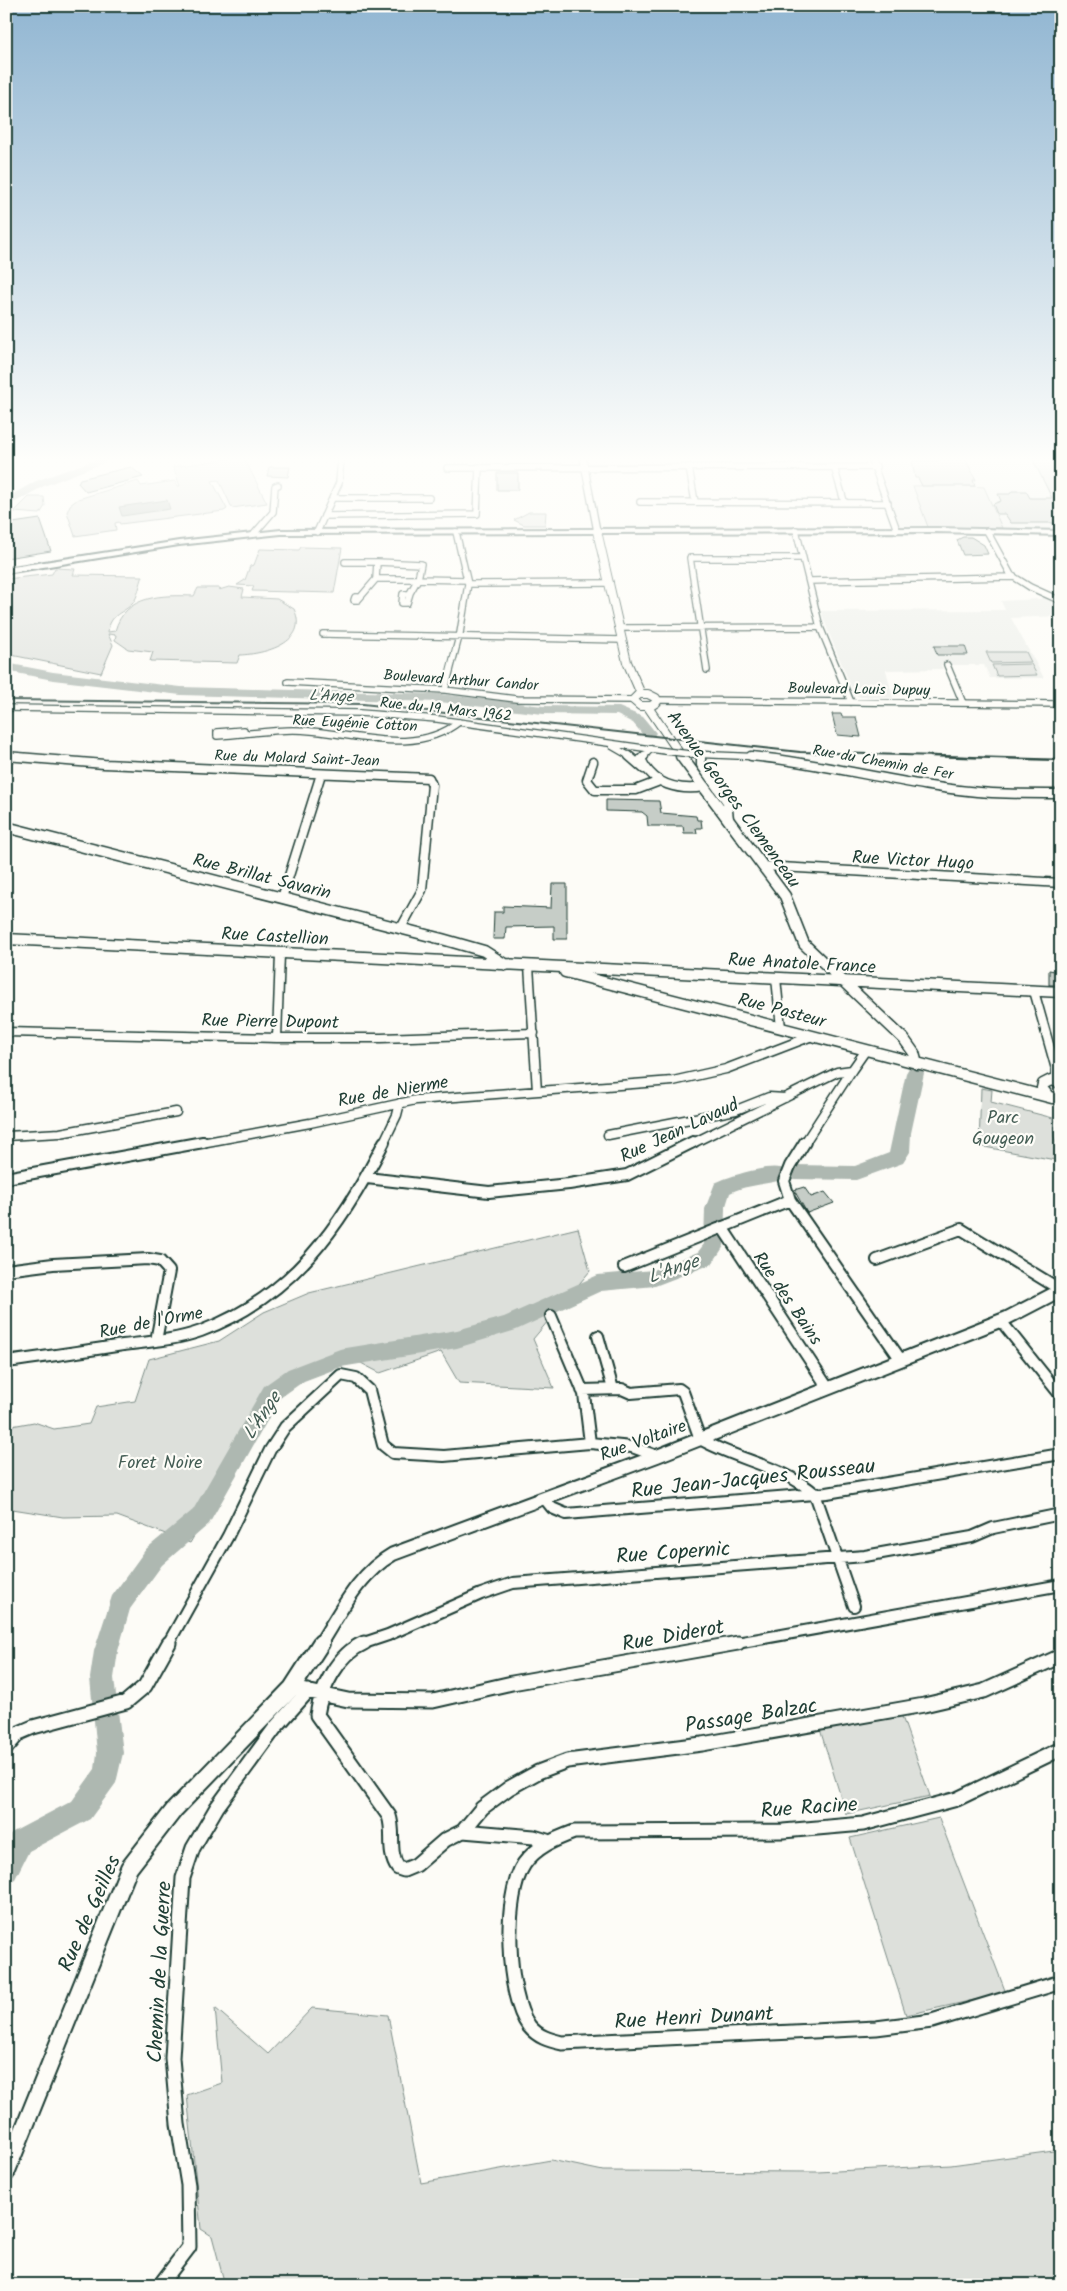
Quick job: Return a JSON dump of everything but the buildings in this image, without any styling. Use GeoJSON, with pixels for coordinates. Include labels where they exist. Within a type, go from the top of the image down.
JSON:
{"type":"FeatureCollection","features":[{"type":"Feature","properties":{"kind":"main road"},"geometry":{"type":"LineString","coordinates":[[6,571],[44,565]]}},
{"type":"Feature","properties":{"kind":"main road"},"geometry":{"type":"LineString","coordinates":[[606,565],[629,669],[641,694]]}},
{"type":"Feature","properties":{"kind":"main road"},"geometry":{"type":"LineString","coordinates":[[641,694],[652,695],[657,700],[656,704],[648,707],[640,706],[633,700],[635,696],[641,694]]}},
{"type":"Feature","properties":{"kind":"main road","name":"Avenue Georges Clemenceau"},"geometry":{"type":"LineString","coordinates":[[648,707],[665,734],[729,818],[792,908],[804,944],[904,1039],[914,1053],[916,1064]]}},
{"type":"Feature","properties":{"kind":"main road","name":"Rue Brillat Savarin"},"geometry":{"type":"LineString","coordinates":[[6,827],[401,928],[484,951],[506,964]]}},
{"type":"Feature","properties":{"kind":"main road","name":"Rue Castellion"},"geometry":{"type":"LineString","coordinates":[[6,939],[542,966]]}},
{"type":"Feature","properties":{"kind":"main road","name":"Rue Anatole France"},"geometry":{"type":"LineString","coordinates":[[542,966],[1061,992]]}},
{"type":"Feature","properties":{"kind":"main road","name":"Rue Pasteur"},"geometry":{"type":"LineString","coordinates":[[542,966],[916,1064],[1059,1099]]}},
{"type":"Feature","properties":{"kind":"main road","name":"Rue Pasteur"},"geometry":{"type":"LineString","coordinates":[[1013,1088],[1048,1081],[1059,1076]]}},
{"type":"Feature","properties":{"kind":"main road"},"geometry":{"type":"LineString","coordinates":[[1048,1081],[1043,1084],[1044,1093],[1059,1099]]}},
{"type":"Feature","properties":{"kind":"main road","name":"Rue Voltaire"},"geometry":{"type":"LineString","coordinates":[[307,1691],[363,1576],[378,1563],[401,1551],[657,1456],[1002,1320],[1061,1290]]}},
{"type":"Feature","properties":{"kind":"main road","name":"Rue de Geilles"},"geometry":{"type":"LineString","coordinates":[[6,2173],[129,1868],[174,1810],[307,1691]]}},
{"type":"Feature","properties":{"kind":"street"},"geometry":{"type":"LineString","coordinates":[[358,597],[376,579],[377,565]]}},
{"type":"Feature","properties":{"kind":"street"},"geometry":{"type":"LineString","coordinates":[[408,594],[421,579],[422,565]]}},
{"type":"Feature","properties":{"kind":"street"},"geometry":{"type":"LineString","coordinates":[[445,690],[459,637],[468,582],[464,565]]}},
{"type":"Feature","properties":{"kind":"street"},"geometry":{"type":"LineString","coordinates":[[691,565],[707,670]]}},
{"type":"Feature","properties":{"kind":"street"},"geometry":{"type":"LineString","coordinates":[[805,565],[820,627],[851,702]]}},
{"type":"Feature","properties":{"kind":"street"},"geometry":{"type":"LineString","coordinates":[[1004,565],[1014,577],[1030,587],[1061,601]]}},
{"type":"Feature","properties":{"kind":"street"},"geometry":{"type":"LineString","coordinates":[[809,581],[1014,577]]}},
{"type":"Feature","properties":{"kind":"street"},"geometry":{"type":"LineString","coordinates":[[376,579],[610,584]]}},
{"type":"Feature","properties":{"kind":"street"},"geometry":{"type":"LineString","coordinates":[[620,628],[820,627]]}},
{"type":"Feature","properties":{"kind":"street"},"geometry":{"type":"LineString","coordinates":[[323,634],[622,640]]}},
{"type":"Feature","properties":{"kind":"street"},"geometry":{"type":"LineString","coordinates":[[947,665],[963,703]]}},
{"type":"Feature","properties":{"kind":"street","name":"Boulevard Arthur Candor"},"geometry":{"type":"LineString","coordinates":[[288,682],[445,690],[516,699],[633,700]]}},
{"type":"Feature","properties":{"kind":"street","name":"Boulevard Louis Dupuy"},"geometry":{"type":"LineString","coordinates":[[657,700],[1061,704]]}},
{"type":"Feature","properties":{"kind":"street","name":"Rue du 19 Mars 1962"},"geometry":{"type":"LineString","coordinates":[[6,708],[360,713],[459,722],[701,756]]}},
{"type":"Feature","properties":{"kind":"street","name":"Rue Eugénie Cotton"},"geometry":{"type":"LineString","coordinates":[[244,734],[293,730],[370,738],[423,739],[441,735],[459,722]]}},
{"type":"Feature","properties":{"kind":"street"},"geometry":{"type":"LineString","coordinates":[[598,741],[621,750],[646,770],[657,782],[688,788],[705,787]]}},
{"type":"Feature","properties":{"kind":"street"},"geometry":{"type":"LineString","coordinates":[[637,762],[635,754],[644,748]]}},
{"type":"Feature","properties":{"kind":"street"},"geometry":{"type":"LineString","coordinates":[[646,770],[642,756],[651,749]]}},
{"type":"Feature","properties":{"kind":"street","name":"Rue du Molard Saint-Jean"},"geometry":{"type":"LineString","coordinates":[[6,756],[104,764],[321,774],[420,776],[429,778],[432,781],[422,890],[401,928]]}},
{"type":"Feature","properties":{"kind":"street"},"geometry":{"type":"LineString","coordinates":[[701,756],[701,765],[729,806],[729,818]]}},
{"type":"Feature","properties":{"kind":"street","name":"Rue du Chemin de Fer"},"geometry":{"type":"LineString","coordinates":[[701,756],[751,756],[790,760],[928,785],[992,793],[1061,794]]}},
{"type":"Feature","properties":{"kind":"street"},"geometry":{"type":"LineString","coordinates":[[593,762],[587,780],[595,790],[640,789],[652,786],[657,782]]}},
{"type":"Feature","properties":{"kind":"street"},"geometry":{"type":"LineString","coordinates":[[282,898],[321,774]]}},
{"type":"Feature","properties":{"kind":"street","name":"Rue Victor Hugo"},"geometry":{"type":"LineString","coordinates":[[763,866],[1061,883]]}},
{"type":"Feature","properties":{"kind":"street"},"geometry":{"type":"LineString","coordinates":[[277,1038],[280,954]]}},
{"type":"Feature","properties":{"kind":"street"},"geometry":{"type":"LineString","coordinates":[[529,966],[538,1082],[537,1091]]}},
{"type":"Feature","properties":{"kind":"street"},"geometry":{"type":"LineString","coordinates":[[776,978],[781,1028]]}},
{"type":"Feature","properties":{"kind":"street"},"geometry":{"type":"LineString","coordinates":[[1034,991],[1059,1076]]}},
{"type":"Feature","properties":{"kind":"street","name":"Rue Pierre Dupont"},"geometry":{"type":"LineString","coordinates":[[6,1032],[277,1038],[381,1038],[534,1033]]}},
{"type":"Feature","properties":{"kind":"street","name":"Rue de Nierme"},"geometry":{"type":"LineString","coordinates":[[6,1178],[310,1123],[400,1103],[437,1097],[673,1081],[726,1069],[812,1036]]}},
{"type":"Feature","properties":{"kind":"street"},"geometry":{"type":"LineString","coordinates":[[866,1050],[790,1166],[784,1181],[790,1200],[901,1360]]}},
{"type":"Feature","properties":{"kind":"street","name":"Rue Jean Lavaud"},"geometry":{"type":"LineString","coordinates":[[367,1178],[396,1183],[489,1192],[627,1175],[837,1072],[852,1070]]}},
{"type":"Feature","properties":{"kind":"street"},"geometry":{"type":"LineString","coordinates":[[608,1135],[736,1110],[769,1096],[785,1098]]}},
{"type":"Feature","properties":{"kind":"street","name":"Rue de l'Orme"},"geometry":{"type":"LineString","coordinates":[[6,1362],[156,1341],[216,1326],[255,1306],[279,1289],[312,1258],[367,1178],[397,1114],[400,1103]]}},
{"type":"Feature","properties":{"kind":"street"},"geometry":{"type":"LineString","coordinates":[[6,1136],[60,1133],[176,1112]]}},
{"type":"Feature","properties":{"kind":"street"},"geometry":{"type":"LineString","coordinates":[[624,1267],[790,1200]]}},
{"type":"Feature","properties":{"kind":"street","name":"Rue des Bains"},"geometry":{"type":"LineString","coordinates":[[722,1227],[828,1388]]}},
{"type":"Feature","properties":{"kind":"street"},"geometry":{"type":"LineString","coordinates":[[877,1260],[961,1229],[1061,1290]]}},
{"type":"Feature","properties":{"kind":"street"},"geometry":{"type":"LineString","coordinates":[[6,1270],[53,1264],[148,1259],[160,1261],[169,1271],[156,1341]]}},
{"type":"Feature","properties":{"kind":"street"},"geometry":{"type":"LineString","coordinates":[[551,1316],[582,1390],[590,1443]]}},
{"type":"Feature","properties":{"kind":"street"},"geometry":{"type":"LineString","coordinates":[[1002,1320],[1061,1396]]}},
{"type":"Feature","properties":{"kind":"street"},"geometry":{"type":"LineString","coordinates":[[598,1336],[613,1389]]}},
{"type":"Feature","properties":{"kind":"street"},"geometry":{"type":"LineString","coordinates":[[6,1748],[19,1733],[33,1727],[114,1706],[136,1696],[145,1686],[228,1536],[270,1450],[285,1427],[341,1375],[356,1378],[369,1390],[383,1445],[393,1453],[444,1456],[590,1443],[632,1447],[657,1456]]}},
{"type":"Feature","properties":{"kind":"street"},"geometry":{"type":"LineString","coordinates":[[582,1390],[622,1389],[631,1393],[679,1389],[682,1392],[700,1439],[721,1451],[786,1475],[805,1486],[815,1494],[854,1606]]}},
{"type":"Feature","properties":{"kind":"street","name":"Rue Jean-Jacques Rousseau"},"geometry":{"type":"LineString","coordinates":[[544,1498],[552,1508],[566,1514],[815,1494],[1061,1454]]}},
{"type":"Feature","properties":{"kind":"street","name":"Rue Copernic"},"geometry":{"type":"LineString","coordinates":[[307,1691],[360,1644],[385,1637],[488,1590],[512,1583],[837,1559],[956,1540],[993,1528],[1061,1514]]}},
{"type":"Feature","properties":{"kind":"street","name":"Rue Diderot"},"geometry":{"type":"LineString","coordinates":[[307,1691],[377,1702],[433,1701],[512,1683],[1061,1585]]}},
{"type":"Feature","properties":{"kind":"street","name":"Passage Balzac"},"geometry":{"type":"LineString","coordinates":[[307,1691],[317,1708],[319,1720],[392,1823],[391,1857],[398,1868],[404,1870],[416,1865],[445,1840],[463,1831],[470,1819],[512,1785],[551,1766],[567,1761],[702,1744],[924,1704],[984,1691],[1061,1656]]}},
{"type":"Feature","properties":{"kind":"street","name":"Chemin de la Guerre"},"geometry":{"type":"LineString","coordinates":[[160,2285],[189,2247],[188,2185],[178,2124],[172,2058],[183,1878],[187,1860],[198,1837],[212,1816],[288,1709],[307,1691]]}},
{"type":"Feature","properties":{"kind":"street","name":"Rue Racine"},"geometry":{"type":"LineString","coordinates":[[547,1841],[574,1832],[783,1831],[863,1824],[957,1799],[1061,1749]]}},
{"type":"Feature","properties":{"kind":"street"},"geometry":{"type":"LineString","coordinates":[[463,1831],[534,1837],[547,1841]]}},
{"type":"Feature","properties":{"kind":"street","name":"Rue Henri Dunant"},"geometry":{"type":"LineString","coordinates":[[547,1841],[531,1854],[519,1872],[511,1906],[512,1986],[520,2010],[534,2032],[546,2039],[562,2043],[876,2028],[932,2021],[1061,1982]]}},
{"type":"Feature","properties":{"kind":"shaded area"},"geometry":{"type":"Polygon","coordinates":[[[1043,596],[1061,603],[1061,616],[1011,618],[1044,678],[990,678],[984,665],[941,665],[943,669],[886,670],[893,698],[860,697],[854,694],[821,611],[1005,610],[1001,601],[1040,599],[1043,596]]]}},
{"type":"Feature","properties":{"kind":"green space"},"geometry":{"type":"Polygon","coordinates":[[[339,565],[334,593],[252,591],[254,586],[237,585],[245,580],[250,566],[339,565]]]}},
{"type":"Feature","properties":{"kind":"green space"},"geometry":{"type":"Polygon","coordinates":[[[55,568],[75,569],[73,575],[143,576],[135,600],[129,607],[114,617],[108,632],[115,631],[120,619],[136,603],[158,597],[194,596],[198,588],[219,588],[219,590],[229,587],[244,589],[242,597],[277,599],[294,609],[297,621],[296,630],[290,638],[272,649],[240,655],[237,663],[150,661],[153,652],[128,649],[115,640],[116,635],[108,634],[113,645],[101,673],[6,654],[6,579],[52,574],[55,568]]]}},
{"type":"Feature","properties":{"kind":"green space"},"geometry":{"type":"Polygon","coordinates":[[[986,652],[1026,652],[1031,662],[991,663],[986,652]]]}},
{"type":"Feature","properties":{"kind":"green space"},"geometry":{"type":"Polygon","coordinates":[[[1031,664],[1037,675],[997,676],[992,665],[1031,664]]]}},
{"type":"Feature","properties":{"kind":"green space","name":"Parc Gougeon"},"geometry":{"type":"Polygon","coordinates":[[[981,1088],[992,1090],[991,1102],[1053,1118],[1054,1136],[1061,1161],[979,1146],[981,1088]]]}},
{"type":"Feature","properties":{"kind":"green space","name":"Foret Noire"},"geometry":{"type":"Polygon","coordinates":[[[578,1228],[590,1271],[533,1339],[554,1388],[459,1383],[441,1352],[380,1373],[359,1362],[307,1374],[275,1399],[190,1543],[117,1516],[63,1517],[6,1508],[6,1427],[34,1422],[54,1429],[89,1424],[96,1407],[135,1401],[149,1359],[219,1341],[264,1312],[309,1293],[578,1228]]]}},
{"type":"Feature","properties":{"kind":"green space"},"geometry":{"type":"Polygon","coordinates":[[[900,1711],[930,1796],[846,1814],[819,1726],[900,1711]]]}},
{"type":"Feature","properties":{"kind":"green space"},"geometry":{"type":"Polygon","coordinates":[[[939,1818],[1006,1993],[906,2015],[850,1838],[939,1818]]]}},
{"type":"Feature","properties":{"kind":"green space"},"geometry":{"type":"Polygon","coordinates":[[[215,2008],[268,2054],[312,2008],[388,2015],[421,2183],[551,2160],[603,2171],[818,2172],[951,2165],[1061,2150],[1061,2285],[225,2285],[212,2236],[201,2229],[187,2095],[222,2083],[215,2008]]]}},
{"type":"Feature","properties":{"kind":"waterway","name":"L'Ange"},"geometry":{"type":"LineString","coordinates":[[6,667],[53,676],[181,691],[312,693],[440,698],[543,710],[619,711],[638,720],[649,733]]}},
{"type":"Feature","properties":{"kind":"waterway","name":"L'Ange"},"geometry":{"type":"LineString","coordinates":[[794,1172],[856,1173],[896,1158],[901,1152],[902,1133],[915,1073]]}},
{"type":"Feature","properties":{"kind":"waterway","name":"L'Ange"},"geometry":{"type":"LineString","coordinates":[[6,1870],[20,1842],[81,1810],[107,1774],[110,1753],[102,1678],[106,1651],[120,1604],[154,1557],[201,1517],[272,1392],[296,1375],[340,1358],[457,1339],[509,1324],[598,1283],[655,1278],[705,1258],[714,1246],[715,1209],[722,1188],[734,1182],[778,1174]]}},
{"type":"Feature","properties":{"kind":"railway"},"geometry":{"type":"LineString","coordinates":[[6,700],[363,704],[800,752],[972,757]]}},
{"type":"Feature","properties":{"kind":"railway"},"geometry":{"type":"LineString","coordinates":[[931,756],[1061,760]]}}]}
